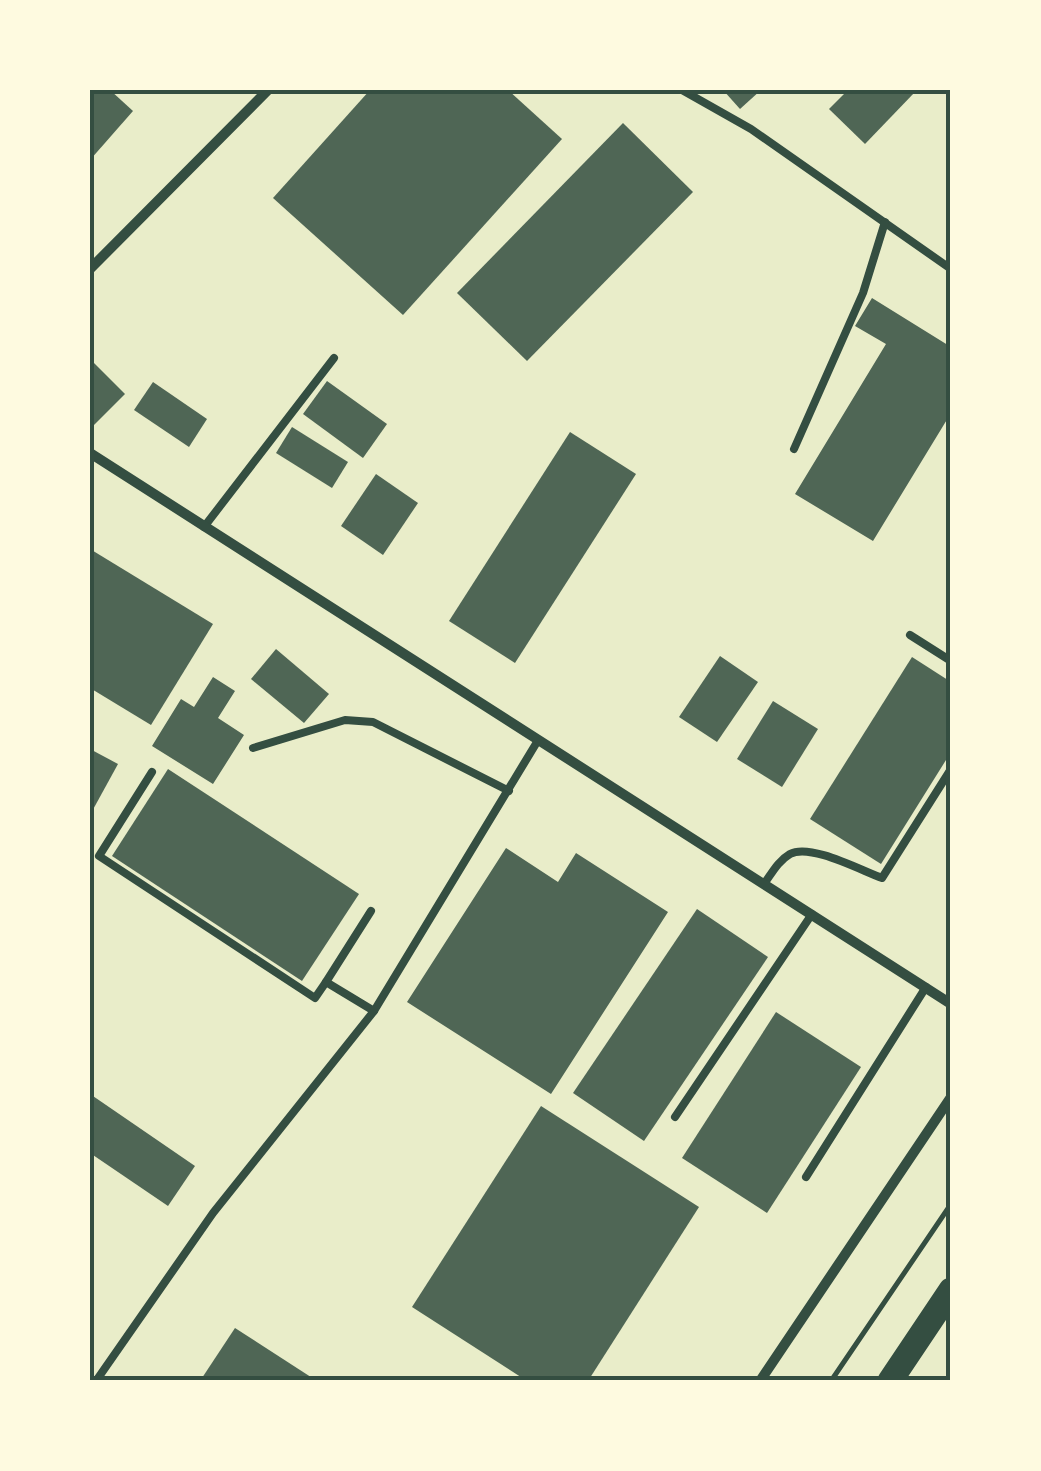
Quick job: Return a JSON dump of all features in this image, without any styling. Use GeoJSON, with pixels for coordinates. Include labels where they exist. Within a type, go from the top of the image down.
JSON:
{"type":"FeatureCollection","features":[{"type":"Feature","properties":{"kind":"highway"},"geometry":{"type":"LineString","coordinates":[[890,1381],[951,1290]]}},
{"type":"Feature","properties":{"kind":"street"},"geometry":{"type":"LineString","coordinates":[[90,269],[268,90]]}},
{"type":"Feature","properties":{"kind":"street"},"geometry":{"type":"LineString","coordinates":[[90,453],[951,1004]]}},
{"type":"Feature","properties":{"kind":"street"},"geometry":{"type":"LineString","coordinates":[[760,1381],[951,1097]]}},
{"type":"Feature","properties":{"kind":"lane"},"geometry":{"type":"LineString","coordinates":[[682,90],[751,128],[951,269]]}},
{"type":"Feature","properties":{"kind":"lane"},"geometry":{"type":"LineString","coordinates":[[794,450],[863,293],[885,222]]}},
{"type":"Feature","properties":{"kind":"lane"},"geometry":{"type":"LineString","coordinates":[[204,526],[334,358]]}},
{"type":"Feature","properties":{"kind":"lane"},"geometry":{"type":"LineString","coordinates":[[910,636],[951,661]]}},
{"type":"Feature","properties":{"kind":"lane"},"geometry":{"type":"LineString","coordinates":[[254,748],[345,720],[373,722],[509,791]]}},
{"type":"Feature","properties":{"kind":"lane"},"geometry":{"type":"LineString","coordinates":[[96,1381],[212,1214],[374,1011],[537,742]]}},
{"type":"Feature","properties":{"kind":"lane"},"geometry":{"type":"LineString","coordinates":[[764,884],[779,862],[794,852],[809,850],[882,878],[951,769]]}},
{"type":"Feature","properties":{"kind":"lane"},"geometry":{"type":"LineString","coordinates":[[152,772],[98,856],[315,998],[370,910]]}},
{"type":"Feature","properties":{"kind":"lane"},"geometry":{"type":"LineString","coordinates":[[675,1117],[812,914]]}},
{"type":"Feature","properties":{"kind":"lane"},"geometry":{"type":"LineString","coordinates":[[326,982],[374,1011]]}},
{"type":"Feature","properties":{"kind":"lane"},"geometry":{"type":"LineString","coordinates":[[806,1177],[926,988]]}},
{"type":"Feature","properties":{"kind":"path"},"geometry":{"type":"LineString","coordinates":[[831,1381],[951,1204]]}},
{"type":"Feature","properties":{"kind":"building"},"geometry":{"type":"Polygon","coordinates":[[[90,90],[110,90],[133,111],[90,160],[90,90]]]}},
{"type":"Feature","properties":{"kind":"building"},"geometry":{"type":"Polygon","coordinates":[[[370,90],[508,90],[562,139],[403,315],[273,198],[370,90]]]}},
{"type":"Feature","properties":{"kind":"building"},"geometry":{"type":"Polygon","coordinates":[[[723,90],[761,90],[740,109],[723,90]]]}},
{"type":"Feature","properties":{"kind":"building"},"geometry":{"type":"Polygon","coordinates":[[[848,90],[915,92],[865,144],[829,109],[848,90]]]}},
{"type":"Feature","properties":{"kind":"building"},"geometry":{"type":"Polygon","coordinates":[[[623,123],[693,192],[527,361],[457,293],[623,123]]]}},
{"type":"Feature","properties":{"kind":"building"},"geometry":{"type":"Polygon","coordinates":[[[872,298],[951,347],[951,413],[873,541],[795,494],[886,344],[855,326],[872,298]]]}},
{"type":"Feature","properties":{"kind":"building"},"geometry":{"type":"Polygon","coordinates":[[[90,359],[125,394],[90,429],[90,359]]]}},
{"type":"Feature","properties":{"kind":"building"},"geometry":{"type":"Polygon","coordinates":[[[327,381],[387,424],[363,458],[303,414],[327,381]]]}},
{"type":"Feature","properties":{"kind":"building"},"geometry":{"type":"Polygon","coordinates":[[[153,382],[207,419],[189,447],[134,410],[153,382]]]}},
{"type":"Feature","properties":{"kind":"building"},"geometry":{"type":"Polygon","coordinates":[[[292,427],[348,462],[332,488],[276,453],[292,427]]]}},
{"type":"Feature","properties":{"kind":"building"},"geometry":{"type":"Polygon","coordinates":[[[570,432],[636,474],[515,663],[449,621],[570,432]]]}},
{"type":"Feature","properties":{"kind":"building"},"geometry":{"type":"Polygon","coordinates":[[[376,474],[418,503],[383,555],[341,526],[376,474]]]}},
{"type":"Feature","properties":{"kind":"building"},"geometry":{"type":"Polygon","coordinates":[[[90,549],[213,624],[151,725],[90,688],[90,549]]]}},
{"type":"Feature","properties":{"kind":"building"},"geometry":{"type":"Polygon","coordinates":[[[276,649],[329,694],[304,723],[251,679],[276,649]]]}},
{"type":"Feature","properties":{"kind":"building"},"geometry":{"type":"Polygon","coordinates":[[[720,656],[758,682],[717,742],[679,717],[720,656]]]}},
{"type":"Feature","properties":{"kind":"building"},"geometry":{"type":"Polygon","coordinates":[[[912,657],[951,682],[951,752],[881,864],[810,819],[912,657]]]}},
{"type":"Feature","properties":{"kind":"building"},"geometry":{"type":"Polygon","coordinates":[[[213,677],[235,691],[218,718],[244,735],[213,784],[152,746],[181,699],[194,707],[213,677]]]}},
{"type":"Feature","properties":{"kind":"building"},"geometry":{"type":"Polygon","coordinates":[[[773,701],[818,729],[782,787],[737,759],[773,701]]]}},
{"type":"Feature","properties":{"kind":"building"},"geometry":{"type":"Polygon","coordinates":[[[90,749],[118,764],[90,815],[90,749]]]}},
{"type":"Feature","properties":{"kind":"building"},"geometry":{"type":"Polygon","coordinates":[[[168,769],[359,894],[302,981],[112,856],[168,769]]]}},
{"type":"Feature","properties":{"kind":"building"},"geometry":{"type":"Polygon","coordinates":[[[506,848],[558,882],[576,853],[668,912],[551,1094],[407,1002],[506,848]]]}},
{"type":"Feature","properties":{"kind":"building"},"geometry":{"type":"Polygon","coordinates":[[[697,909],[768,957],[644,1141],[573,1093],[697,909]]]}},
{"type":"Feature","properties":{"kind":"building"},"geometry":{"type":"Polygon","coordinates":[[[776,1012],[861,1067],[767,1213],[682,1158],[776,1012]]]}},
{"type":"Feature","properties":{"kind":"building"},"geometry":{"type":"Polygon","coordinates":[[[90,1094],[195,1166],[168,1206],[90,1153],[90,1094]]]}},
{"type":"Feature","properties":{"kind":"building"},"geometry":{"type":"Polygon","coordinates":[[[541,1106],[699,1207],[588,1381],[527,1381],[412,1307],[541,1106]]]}},
{"type":"Feature","properties":{"kind":"building"},"geometry":{"type":"Polygon","coordinates":[[[235,1328],[317,1381],[200,1381],[235,1328]]]}}]}
